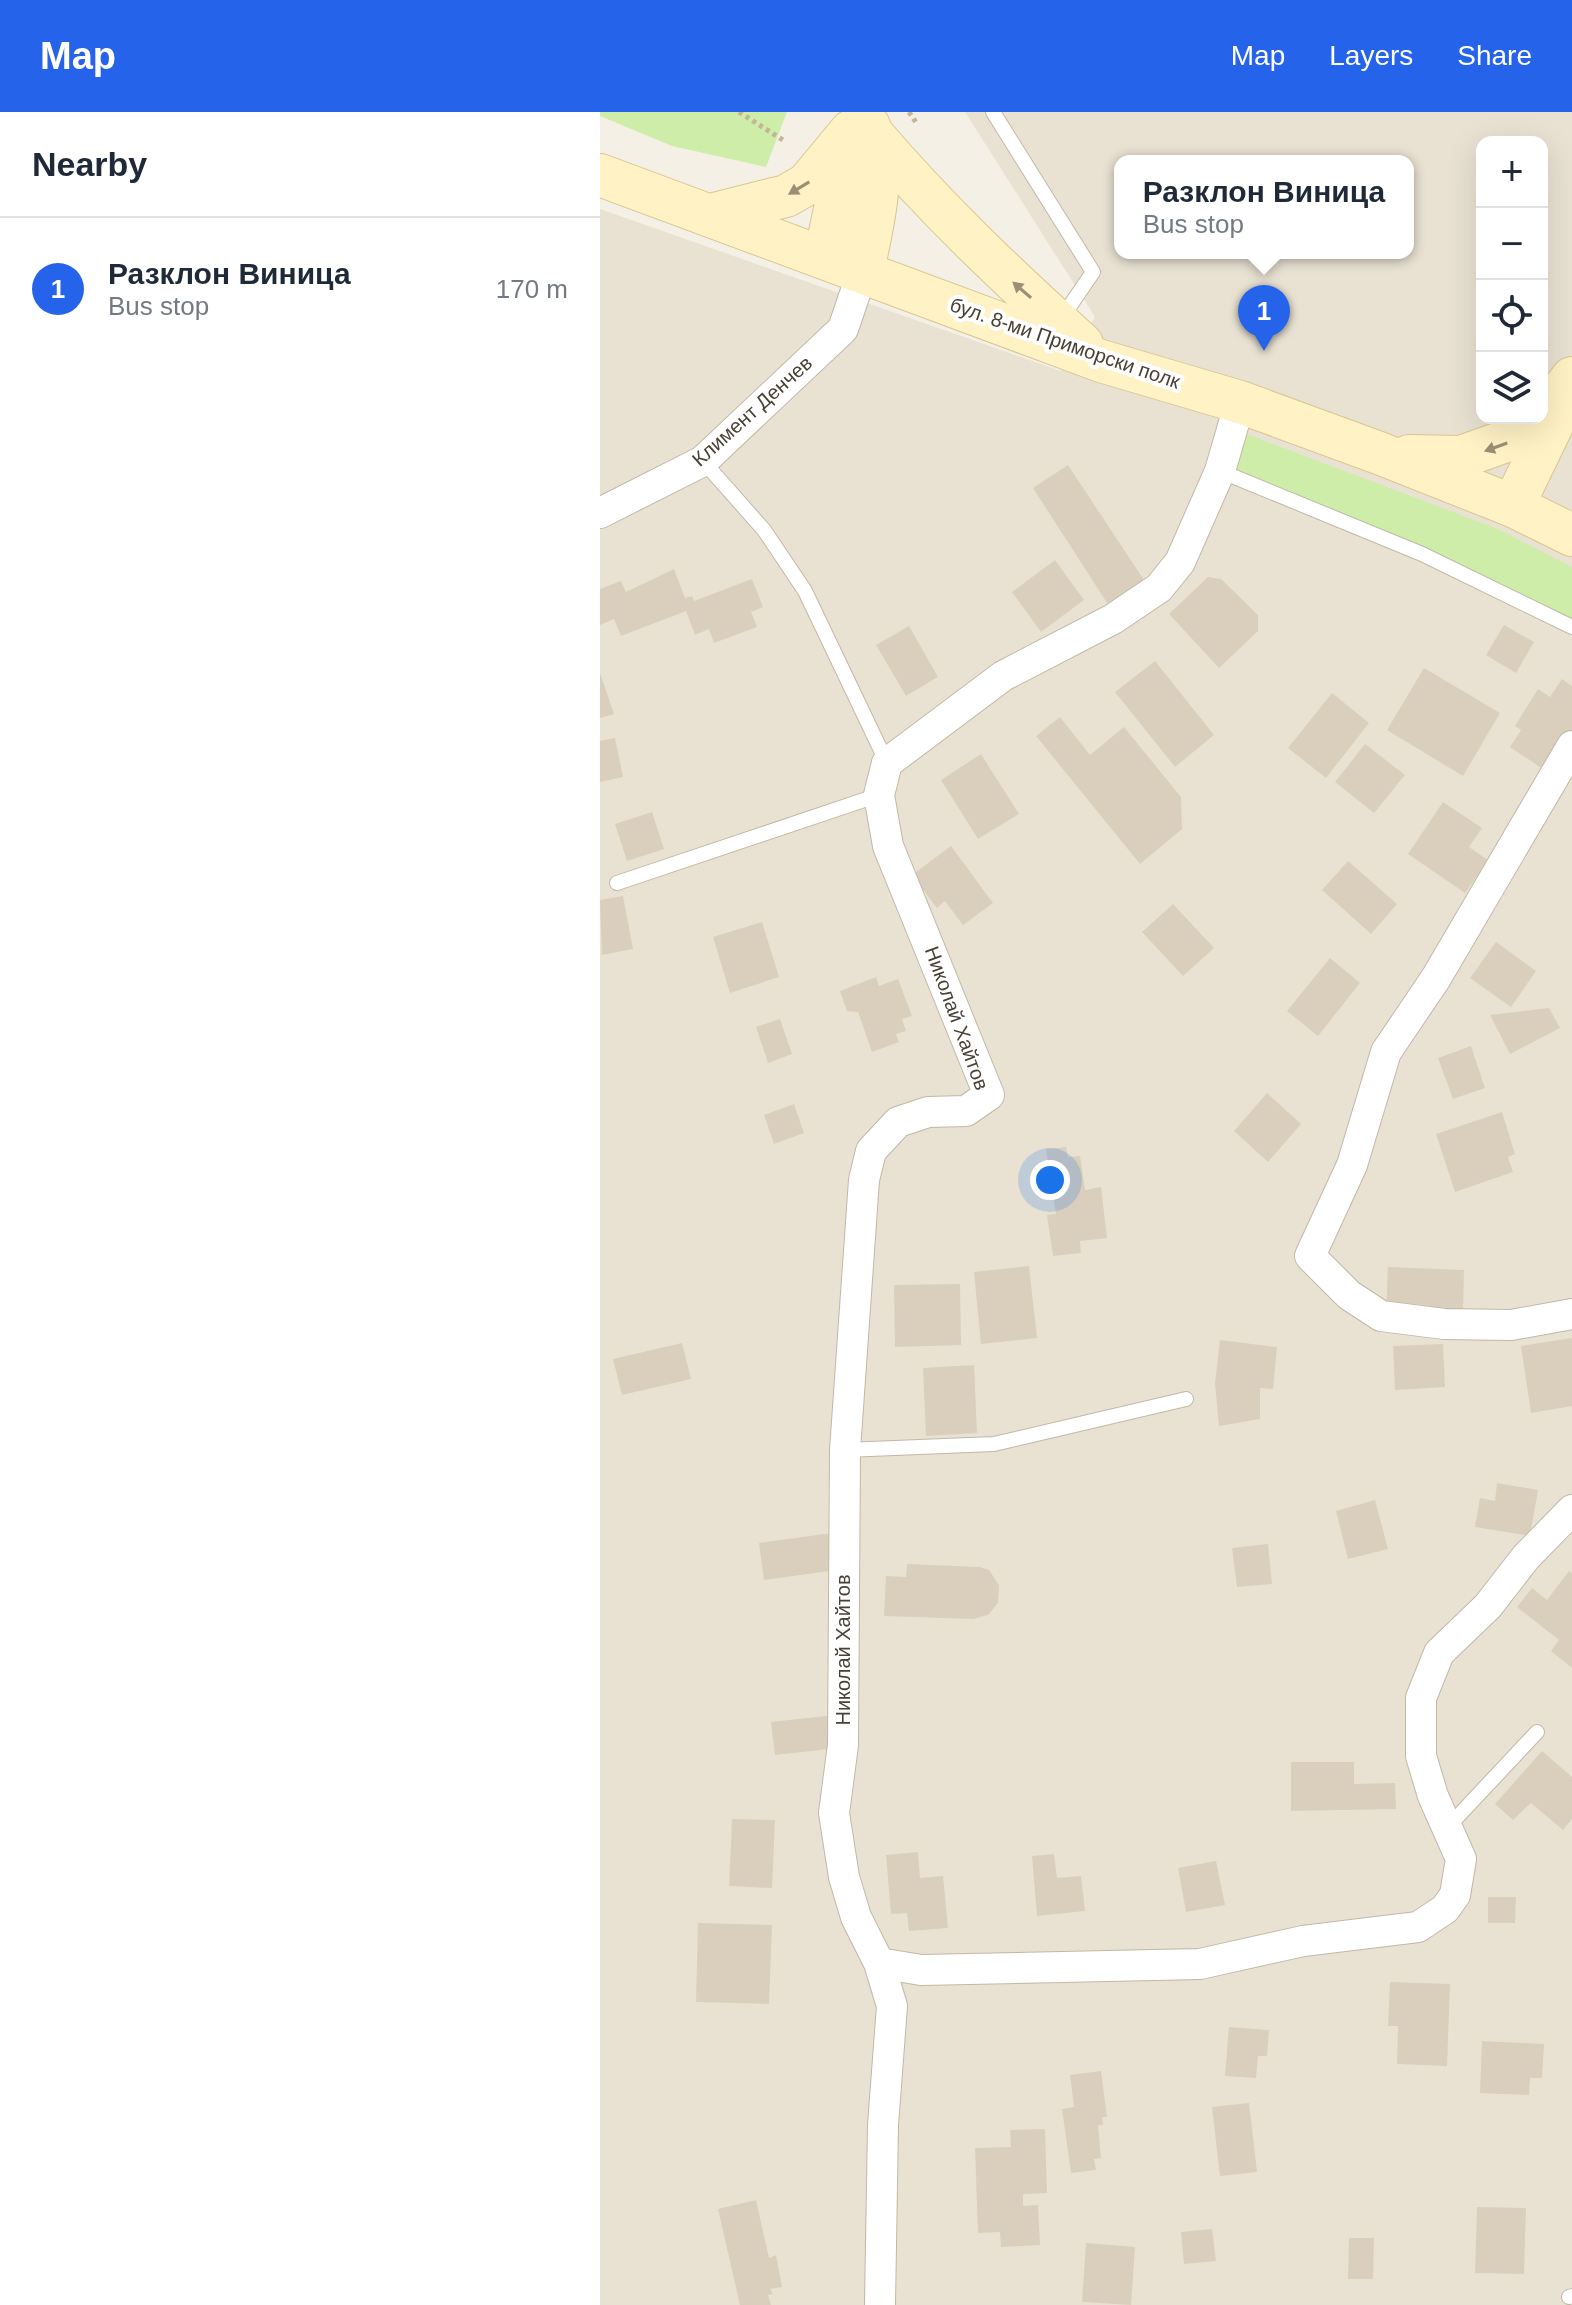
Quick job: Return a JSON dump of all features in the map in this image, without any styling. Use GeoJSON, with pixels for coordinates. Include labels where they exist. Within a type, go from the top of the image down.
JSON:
{"type":"FeatureCollection","features":[{"type":"Feature","properties":{"kind":"main road"},"geometry":{"type":"LineString","coordinates":[[861,122],[933,204],[1101,361]]}},
{"type":"Feature","properties":{"kind":"main road"},"geometry":{"type":"LineString","coordinates":[[710,215],[786,196],[807,184],[861,122]]}},
{"type":"Feature","properties":{"kind":"main road"},"geometry":{"type":"LineString","coordinates":[[844,264],[875,212],[861,122]]}},
{"type":"Feature","properties":{"kind":"main road","name":"бул. 8-ми Приморски полк"},"geometry":{"type":"LineString","coordinates":[[600,175],[1101,361],[1240,402],[1379,453],[1513,506],[1572,535]]}},
{"type":"Feature","properties":{"kind":"main road"},"geometry":{"type":"LineString","coordinates":[[1379,453],[1461,457],[1495,448],[1531,432],[1572,378]]}},
{"type":"Feature","properties":{"kind":"main road"},"geometry":{"type":"LineString","coordinates":[[1513,506],[1572,384]]}},
{"type":"Feature","properties":{"kind":"street","name":"Климент Денчев"},"geometry":{"type":"LineString","coordinates":[[600,513],[703,461],[843,329],[844,264]]}},
{"type":"Feature","properties":{"kind":"street"},"geometry":{"type":"LineString","coordinates":[[887,763],[1003,676],[1113,619],[1159,588],[1180,562],[1220,471],[1240,402]]}},
{"type":"Feature","properties":{"kind":"street"},"geometry":{"type":"LineString","coordinates":[[1572,746],[1436,978],[1386,1052],[1352,1165],[1310,1256],[1349,1295],[1381,1316],[1444,1324],[1511,1325],[1572,1314]]}},
{"type":"Feature","properties":{"kind":"street","name":"Николай Хайтов"},"geometry":{"type":"LineString","coordinates":[[880,2305],[883,2125],[892,2006],[879,1963],[856,1917],[844,1877],[834,1813],[843,1745],[845,1450],[864,1180],[871,1151],[898,1122],[928,1112],[966,1111],[989,1095],[888,846],[879,795],[887,763]]}},
{"type":"Feature","properties":{"kind":"street"},"geometry":{"type":"LineString","coordinates":[[879,1963],[921,1970],[1200,1964],[1303,1941],[1418,1927],[1445,1909],[1460,1878],[1461,1859],[1421,1756],[1421,1698],[1439,1653],[1488,1606],[1526,1557],[1572,1510]]}},
{"type":"Feature","properties":{"kind":"lane"},"geometry":{"type":"LineString","coordinates":[[993,112],[1093,272],[1059,323]]}},
{"type":"Feature","properties":{"kind":"lane"},"geometry":{"type":"LineString","coordinates":[[703,461],[764,530],[805,591],[887,763]]}},
{"type":"Feature","properties":{"kind":"lane"},"geometry":{"type":"LineString","coordinates":[[1220,471],[1422,554],[1572,627]]}},
{"type":"Feature","properties":{"kind":"lane"},"geometry":{"type":"LineString","coordinates":[[617,883],[879,795]]}},
{"type":"Feature","properties":{"kind":"lane"},"geometry":{"type":"LineString","coordinates":[[845,1450],[994,1444],[1186,1399]]}},
{"type":"Feature","properties":{"kind":"lane"},"geometry":{"type":"LineString","coordinates":[[1447,1828],[1537,1732]]}},
{"type":"Feature","properties":{"kind":"path"},"geometry":{"type":"LineString","coordinates":[[739,112],[786,142]]}},
{"type":"Feature","properties":{"kind":"shaded area"},"geometry":{"type":"Polygon","coordinates":[[[965,112],[1572,112],[1572,2305],[600,2305],[600,209],[1061,371],[1095,317],[965,112]]]}},
{"type":"Feature","properties":{"kind":"green space"},"geometry":{"type":"Polygon","coordinates":[[[600,112],[787,112],[766,167],[672,146],[600,116],[600,112]]]}},
{"type":"Feature","properties":{"kind":"green space"},"geometry":{"type":"Polygon","coordinates":[[[1234,429],[1498,529],[1572,567],[1572,627],[1220,471],[1234,429]]]}},
{"type":"Feature","properties":{"kind":"building"},"geometry":{"type":"Polygon","coordinates":[[[1068,465],[1146,583],[1109,606],[1033,488],[1068,465]]]}},
{"type":"Feature","properties":{"kind":"building"},"geometry":{"type":"Polygon","coordinates":[[[1055,560],[1084,600],[1041,632],[1012,592],[1055,560]]]}},
{"type":"Feature","properties":{"kind":"building"},"geometry":{"type":"Polygon","coordinates":[[[674,569],[685,598],[692,596],[694,601],[752,579],[763,607],[751,612],[757,627],[714,643],[709,629],[695,635],[686,611],[621,636],[614,619],[600,625],[600,589],[621,581],[626,592],[674,569]]]}},
{"type":"Feature","properties":{"kind":"building"},"geometry":{"type":"Polygon","coordinates":[[[1208,577],[1221,579],[1258,615],[1258,631],[1219,668],[1169,614],[1208,577]]]}},
{"type":"Feature","properties":{"kind":"building"},"geometry":{"type":"Polygon","coordinates":[[[1504,625],[1534,642],[1516,673],[1486,655],[1504,625]]]}},
{"type":"Feature","properties":{"kind":"building"},"geometry":{"type":"Polygon","coordinates":[[[909,626],[938,677],[906,696],[876,645],[909,626]]]}},
{"type":"Feature","properties":{"kind":"building"},"geometry":{"type":"Polygon","coordinates":[[[1155,661],[1214,735],[1175,767],[1115,692],[1155,661]]]}},
{"type":"Feature","properties":{"kind":"building"},"geometry":{"type":"Polygon","coordinates":[[[1424,668],[1500,713],[1463,776],[1387,730],[1424,668]]]}},
{"type":"Feature","properties":{"kind":"building"},"geometry":{"type":"Polygon","coordinates":[[[600,673],[614,714],[600,718],[600,673]]]}},
{"type":"Feature","properties":{"kind":"building"},"geometry":{"type":"Polygon","coordinates":[[[1562,679],[1572,686],[1572,730],[1546,771],[1510,747],[1521,730],[1515,726],[1538,689],[1550,697],[1562,679]]]}},
{"type":"Feature","properties":{"kind":"building"},"geometry":{"type":"Polygon","coordinates":[[[1332,693],[1369,723],[1326,778],[1288,748],[1332,693]]]}},
{"type":"Feature","properties":{"kind":"building"},"geometry":{"type":"Polygon","coordinates":[[[1060,717],[1090,755],[1124,727],[1181,797],[1182,829],[1140,864],[1036,736],[1060,717]]]}},
{"type":"Feature","properties":{"kind":"building"},"geometry":{"type":"Polygon","coordinates":[[[615,738],[623,777],[600,782],[600,741],[615,738]]]}},
{"type":"Feature","properties":{"kind":"building"},"geometry":{"type":"Polygon","coordinates":[[[1365,744],[1405,775],[1374,813],[1335,782],[1365,744]]]}},
{"type":"Feature","properties":{"kind":"building"},"geometry":{"type":"Polygon","coordinates":[[[981,754],[1019,814],[978,839],[941,780],[981,754]]]}},
{"type":"Feature","properties":{"kind":"building"},"geometry":{"type":"Polygon","coordinates":[[[1443,802],[1482,828],[1469,847],[1488,860],[1465,893],[1408,854],[1443,802]]]}},
{"type":"Feature","properties":{"kind":"building"},"geometry":{"type":"Polygon","coordinates":[[[652,812],[664,849],[627,861],[615,824],[652,812]]]}},
{"type":"Feature","properties":{"kind":"building"},"geometry":{"type":"Polygon","coordinates":[[[951,846],[993,903],[963,925],[945,901],[937,908],[912,875],[951,846]]]}},
{"type":"Feature","properties":{"kind":"building"},"geometry":{"type":"Polygon","coordinates":[[[1348,861],[1397,904],[1371,934],[1322,890],[1348,861]]]}},
{"type":"Feature","properties":{"kind":"building"},"geometry":{"type":"Polygon","coordinates":[[[623,896],[633,949],[602,955],[600,900],[623,896]]]}},
{"type":"Feature","properties":{"kind":"building"},"geometry":{"type":"Polygon","coordinates":[[[1173,904],[1214,948],[1183,976],[1142,932],[1173,904]]]}},
{"type":"Feature","properties":{"kind":"building"},"geometry":{"type":"Polygon","coordinates":[[[762,922],[779,977],[730,993],[713,937],[762,922]]]}},
{"type":"Feature","properties":{"kind":"building"},"geometry":{"type":"Polygon","coordinates":[[[1496,942],[1536,971],[1511,1007],[1470,978],[1496,942]]]}},
{"type":"Feature","properties":{"kind":"building"},"geometry":{"type":"Polygon","coordinates":[[[1330,958],[1360,983],[1318,1036],[1287,1011],[1330,958]]]}},
{"type":"Feature","properties":{"kind":"building"},"geometry":{"type":"Polygon","coordinates":[[[876,977],[879,986],[898,979],[912,1016],[902,1019],[906,1031],[896,1034],[899,1042],[872,1052],[858,1012],[847,1011],[840,991],[876,977]]]}},
{"type":"Feature","properties":{"kind":"building"},"geometry":{"type":"Polygon","coordinates":[[[1549,1008],[1560,1028],[1510,1054],[1490,1015],[1549,1008]]]}},
{"type":"Feature","properties":{"kind":"building"},"geometry":{"type":"Polygon","coordinates":[[[780,1019],[792,1054],[768,1063],[756,1027],[780,1019]]]}},
{"type":"Feature","properties":{"kind":"building"},"geometry":{"type":"Polygon","coordinates":[[[1471,1046],[1485,1088],[1453,1099],[1438,1058],[1471,1046]]]}},
{"type":"Feature","properties":{"kind":"building"},"geometry":{"type":"Polygon","coordinates":[[[1267,1093],[1301,1124],[1268,1162],[1234,1131],[1267,1093]]]}},
{"type":"Feature","properties":{"kind":"building"},"geometry":{"type":"Polygon","coordinates":[[[794,1104],[804,1133],[774,1144],[764,1115],[794,1104]]]}},
{"type":"Feature","properties":{"kind":"building"},"geometry":{"type":"Polygon","coordinates":[[[1502,1112],[1515,1154],[1508,1157],[1513,1172],[1455,1192],[1436,1134],[1502,1112]]]}},
{"type":"Feature","properties":{"kind":"building"},"geometry":{"type":"Polygon","coordinates":[[[1066,1147],[1068,1157],[1080,1156],[1085,1190],[1101,1187],[1107,1238],[1080,1241],[1081,1253],[1053,1256],[1047,1215],[1056,1214],[1046,1149],[1066,1147]]]}},
{"type":"Feature","properties":{"kind":"building"},"geometry":{"type":"Polygon","coordinates":[[[1029,1266],[1037,1338],[981,1344],[974,1272],[1029,1266]]]}},
{"type":"Feature","properties":{"kind":"building"},"geometry":{"type":"Polygon","coordinates":[[[1388,1267],[1464,1270],[1463,1312],[1386,1310],[1388,1267]]]}},
{"type":"Feature","properties":{"kind":"building"},"geometry":{"type":"Polygon","coordinates":[[[960,1284],[961,1345],[895,1347],[894,1285],[960,1284]]]}},
{"type":"Feature","properties":{"kind":"building"},"geometry":{"type":"Polygon","coordinates":[[[1572,1338],[1572,1406],[1531,1413],[1521,1346],[1572,1338]]]}},
{"type":"Feature","properties":{"kind":"building"},"geometry":{"type":"Polygon","coordinates":[[[1220,1340],[1277,1347],[1273,1389],[1260,1388],[1260,1419],[1219,1426],[1215,1383],[1220,1340]]]}},
{"type":"Feature","properties":{"kind":"building"},"geometry":{"type":"Polygon","coordinates":[[[682,1343],[691,1379],[622,1395],[613,1359],[682,1343]]]}},
{"type":"Feature","properties":{"kind":"building"},"geometry":{"type":"Polygon","coordinates":[[[1443,1344],[1445,1387],[1395,1390],[1393,1346],[1443,1344]]]}},
{"type":"Feature","properties":{"kind":"building"},"geometry":{"type":"Polygon","coordinates":[[[974,1365],[977,1433],[926,1436],[923,1368],[974,1365]]]}},
{"type":"Feature","properties":{"kind":"building"},"geometry":{"type":"Polygon","coordinates":[[[1497,1483],[1538,1490],[1530,1536],[1475,1527],[1480,1498],[1495,1501],[1497,1483]]]}},
{"type":"Feature","properties":{"kind":"building"},"geometry":{"type":"Polygon","coordinates":[[[1375,1500],[1388,1549],[1348,1559],[1336,1511],[1375,1500]]]}},
{"type":"Feature","properties":{"kind":"building"},"geometry":{"type":"Polygon","coordinates":[[[832,1533],[837,1570],[764,1580],[759,1543],[832,1533]]]}},
{"type":"Feature","properties":{"kind":"building"},"geometry":{"type":"Polygon","coordinates":[[[1268,1544],[1272,1584],[1237,1587],[1232,1548],[1268,1544]]]}},
{"type":"Feature","properties":{"kind":"building"},"geometry":{"type":"Polygon","coordinates":[[[907,1564],[989,1570],[999,1585],[998,1603],[988,1615],[973,1619],[884,1616],[886,1576],[906,1577],[907,1564]]]}},
{"type":"Feature","properties":{"kind":"building"},"geometry":{"type":"Polygon","coordinates":[[[1569,1571],[1572,1573],[1572,1668],[1551,1651],[1559,1640],[1517,1607],[1532,1588],[1547,1600],[1569,1571]]]}},
{"type":"Feature","properties":{"kind":"building"},"geometry":{"type":"Polygon","coordinates":[[[835,1715],[838,1748],[775,1755],[771,1722],[835,1715]]]}},
{"type":"Feature","properties":{"kind":"building"},"geometry":{"type":"Polygon","coordinates":[[[1542,1751],[1572,1777],[1572,1819],[1563,1830],[1531,1803],[1513,1820],[1495,1804],[1542,1751]]]}},
{"type":"Feature","properties":{"kind":"building"},"geometry":{"type":"Polygon","coordinates":[[[1291,1762],[1354,1762],[1354,1784],[1395,1783],[1396,1809],[1291,1811],[1291,1762]]]}},
{"type":"Feature","properties":{"kind":"building"},"geometry":{"type":"Polygon","coordinates":[[[732,1819],[775,1820],[772,1888],[729,1886],[732,1819]]]}},
{"type":"Feature","properties":{"kind":"building"},"geometry":{"type":"Polygon","coordinates":[[[918,1852],[920,1878],[943,1876],[948,1928],[909,1931],[907,1913],[891,1914],[886,1855],[918,1852]]]}},
{"type":"Feature","properties":{"kind":"building"},"geometry":{"type":"Polygon","coordinates":[[[1054,1854],[1057,1878],[1081,1876],[1085,1911],[1037,1916],[1032,1856],[1054,1854]]]}},
{"type":"Feature","properties":{"kind":"building"},"geometry":{"type":"Polygon","coordinates":[[[1216,1861],[1225,1905],[1186,1912],[1178,1868],[1216,1861]]]}},
{"type":"Feature","properties":{"kind":"building"},"geometry":{"type":"Polygon","coordinates":[[[1488,1897],[1516,1897],[1515,1923],[1488,1923],[1488,1897]]]}},
{"type":"Feature","properties":{"kind":"building"},"geometry":{"type":"Polygon","coordinates":[[[698,1923],[772,1925],[769,2004],[696,2002],[698,1923]]]}},
{"type":"Feature","properties":{"kind":"building"},"geometry":{"type":"Polygon","coordinates":[[[1390,1982],[1450,1984],[1447,2066],[1397,2064],[1398,2026],[1388,2026],[1390,1982]]]}},
{"type":"Feature","properties":{"kind":"building"},"geometry":{"type":"Polygon","coordinates":[[[1229,2027],[1269,2030],[1267,2056],[1258,2056],[1256,2078],[1225,2076],[1229,2027]]]}},
{"type":"Feature","properties":{"kind":"building"},"geometry":{"type":"Polygon","coordinates":[[[1482,2041],[1544,2044],[1542,2078],[1530,2078],[1529,2095],[1480,2093],[1482,2041]]]}},
{"type":"Feature","properties":{"kind":"building"},"geometry":{"type":"Polygon","coordinates":[[[1101,2071],[1107,2117],[1102,2117],[1103,2125],[1098,2125],[1101,2158],[1094,2159],[1096,2170],[1071,2173],[1062,2109],[1074,2107],[1070,2075],[1101,2071]]]}},
{"type":"Feature","properties":{"kind":"building"},"geometry":{"type":"Polygon","coordinates":[[[1249,2103],[1257,2172],[1220,2176],[1212,2107],[1249,2103]]]}},
{"type":"Feature","properties":{"kind":"building"},"geometry":{"type":"Polygon","coordinates":[[[1045,2129],[1047,2193],[1023,2194],[1023,2206],[1038,2205],[1040,2245],[1001,2247],[1000,2232],[978,2233],[975,2148],[1011,2147],[1010,2130],[1045,2129]]]}},
{"type":"Feature","properties":{"kind":"building"},"geometry":{"type":"Polygon","coordinates":[[[756,2200],[769,2258],[776,2255],[782,2287],[770,2289],[773,2294],[768,2295],[771,2305],[740,2305],[718,2209],[756,2200]]]}},
{"type":"Feature","properties":{"kind":"building"},"geometry":{"type":"Polygon","coordinates":[[[1477,2207],[1526,2208],[1524,2274],[1475,2273],[1477,2207]]]}},
{"type":"Feature","properties":{"kind":"building"},"geometry":{"type":"Polygon","coordinates":[[[1212,2229],[1216,2261],[1184,2264],[1181,2232],[1212,2229]]]}},
{"type":"Feature","properties":{"kind":"building"},"geometry":{"type":"Polygon","coordinates":[[[1349,2238],[1374,2238],[1373,2279],[1348,2279],[1349,2238]]]}},
{"type":"Feature","properties":{"kind":"building"},"geometry":{"type":"Polygon","coordinates":[[[1086,2243],[1135,2247],[1131,2305],[1082,2302],[1086,2243]]]}},
{"type":"Feature","properties":{"kind":"place","name":"Разклон Виница"},"geometry":{"type":"Point","coordinates":[1264,351]}}]}
